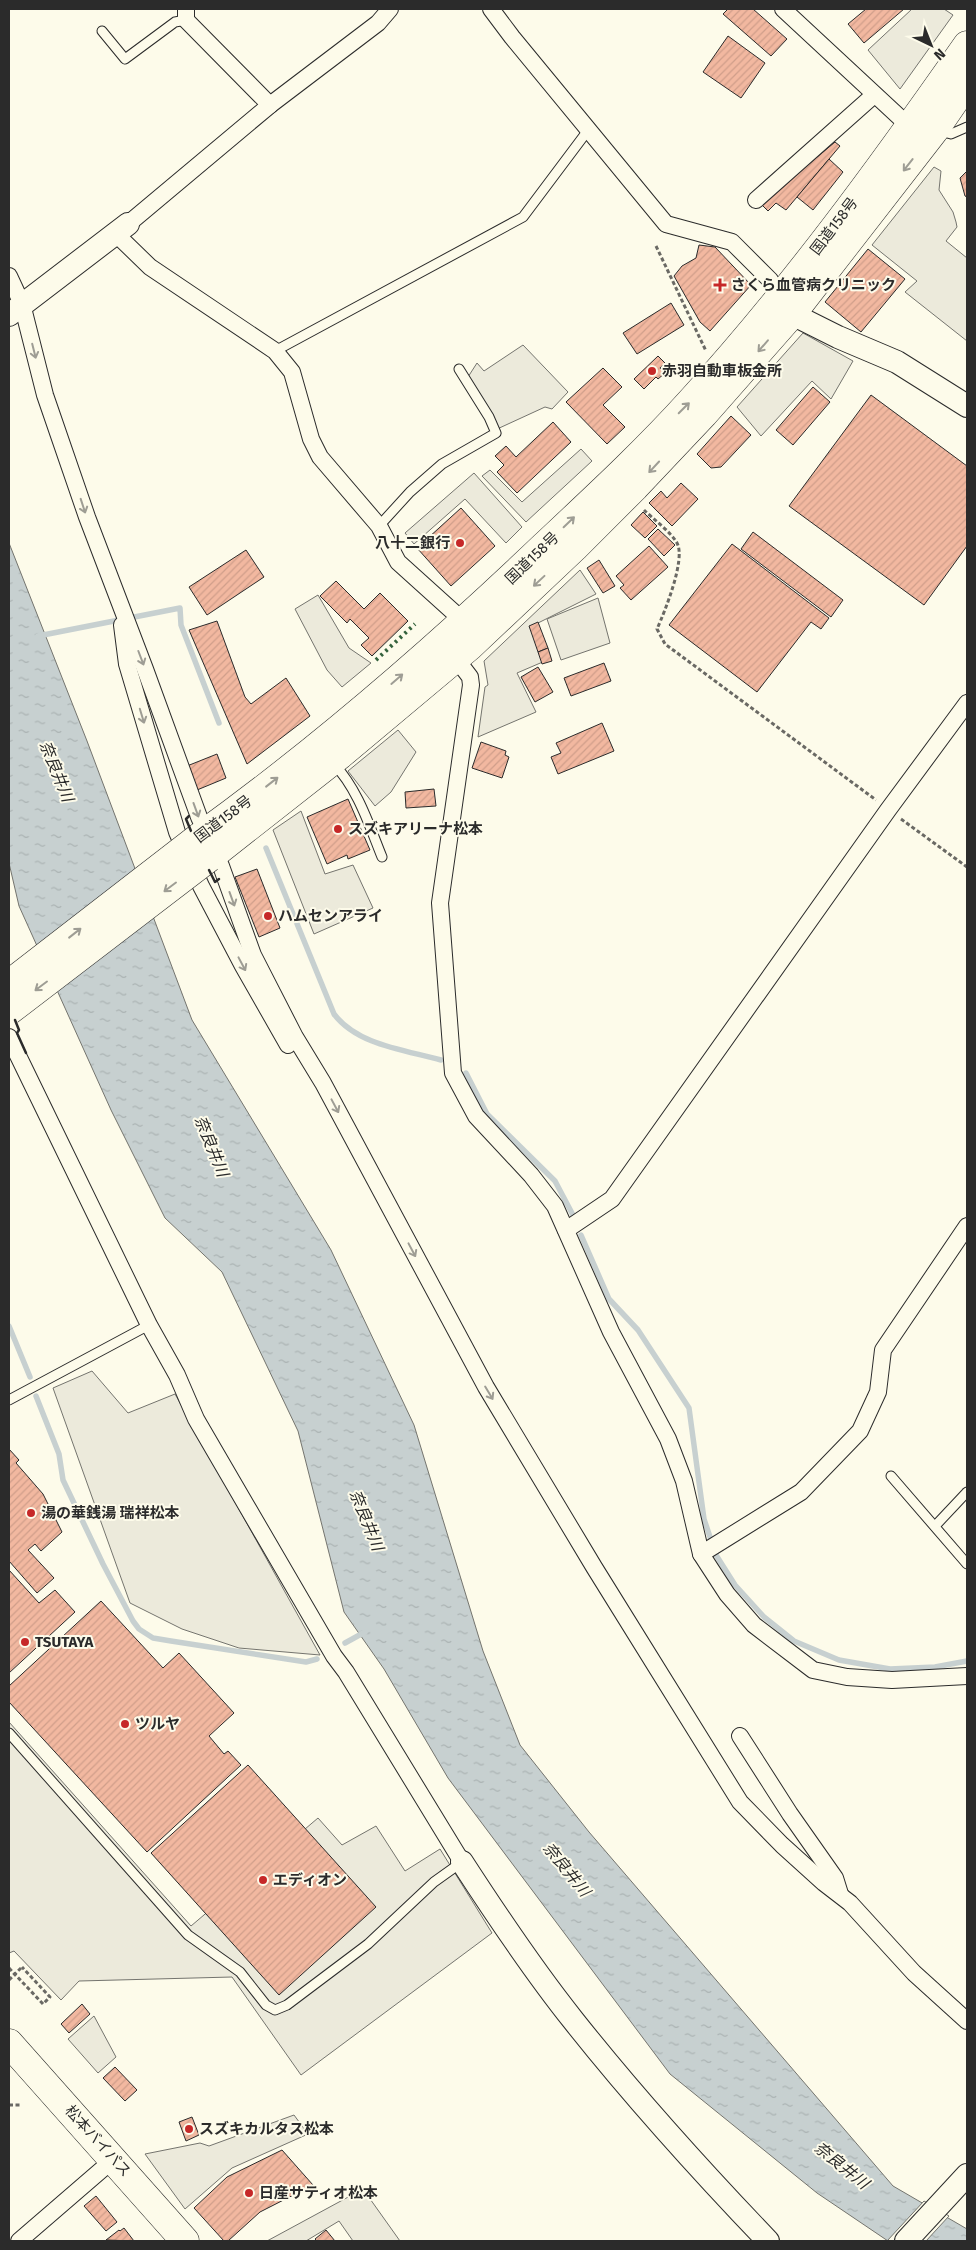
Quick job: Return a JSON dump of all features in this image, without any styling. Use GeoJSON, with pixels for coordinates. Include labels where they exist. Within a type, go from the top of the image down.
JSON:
{"type":"FeatureCollection","features":[{"type":"Feature","properties":{"kind":"highway","name":"国道158号"},"geometry":{"type":"LineString","coordinates":[[922,129],[967,45]]}},
{"type":"Feature","properties":{"kind":"highway","name":"国道158号"},"geometry":{"type":"LineString","coordinates":[[9,984],[207,845],[331,761],[449,649],[575,547],[704,414],[922,129],[967,83]]}},
{"type":"Feature","properties":{"kind":"highway","name":"国道158号"},"geometry":{"type":"LineString","coordinates":[[472,629],[583,509],[690,402],[721,366],[786,305]]}},
{"type":"Feature","properties":{"kind":"highway","name":"国道158号"},"geometry":{"type":"LineString","coordinates":[[9,1011],[207,845],[329,737],[449,649]]}},
{"type":"Feature","properties":{"kind":"highway","name":"松本バイパス"},"geometry":{"type":"LineString","coordinates":[[9,2043],[185,2241]]}},
{"type":"Feature","properties":{"kind":"street"},"geometry":{"type":"LineString","coordinates":[[15,309],[122,229],[270,105],[378,23],[390,9]]}},
{"type":"Feature","properties":{"kind":"street"},"geometry":{"type":"LineString","coordinates":[[491,9],[666,224],[732,242],[770,280],[786,305],[838,337],[897,362],[967,406]]}},
{"type":"Feature","properties":{"kind":"street"},"geometry":{"type":"LineString","coordinates":[[783,9],[874,95],[922,129]]}},
{"type":"Feature","properties":{"kind":"street"},"geometry":{"type":"LineString","coordinates":[[186,14],[270,105]]}},
{"type":"Feature","properties":{"kind":"street"},"geometry":{"type":"LineString","coordinates":[[756,200],[874,95]]}},
{"type":"Feature","properties":{"kind":"street"},"geometry":{"type":"LineString","coordinates":[[122,229],[150,267],[275,350],[292,372],[311,439],[320,457],[379,526],[398,562],[472,629]]}},
{"type":"Feature","properties":{"kind":"street"},"geometry":{"type":"LineString","coordinates":[[9,276],[15,309],[87,517],[119,600],[207,845],[253,955],[295,1037],[323,1083],[486,1387],[594,1568],[645,1646],[709,1754],[740,1802],[782,1845],[824,1883],[840,1894],[914,1973],[967,2021]]}},
{"type":"Feature","properties":{"kind":"street"},"geometry":{"type":"LineString","coordinates":[[119,600],[127,664],[176,832],[201,886],[286,1042],[323,1083]]}},
{"type":"Feature","properties":{"kind":"street"},"geometry":{"type":"LineString","coordinates":[[449,649],[470,677],[471,685],[440,903],[454,1073],[476,1116],[531,1175],[555,1206],[611,1332],[668,1439],[684,1480],[701,1554],[727,1594],[754,1625],[813,1670],[847,1677],[892,1680],[967,1676]]}},
{"type":"Feature","properties":{"kind":"street"},"geometry":{"type":"LineString","coordinates":[[566,1230],[612,1200],[888,810],[967,703]]}},
{"type":"Feature","properties":{"kind":"street"},"geometry":{"type":"LineString","coordinates":[[9,1037],[149,1325],[177,1375],[196,1419],[324,1639],[462,1862],[492,1908],[572,2020],[681,2150],[768,2241]]}},
{"type":"Feature","properties":{"kind":"street"},"geometry":{"type":"LineString","coordinates":[[701,1554],[801,1492],[860,1430],[878,1392],[883,1350],[967,1226]]}},
{"type":"Feature","properties":{"kind":"street"},"geometry":{"type":"LineString","coordinates":[[740,1736],[790,1814],[835,1878],[840,1894]]}},
{"type":"Feature","properties":{"kind":"street"},"geometry":{"type":"LineString","coordinates":[[20,2241],[114,2159]]}},
{"type":"Feature","properties":{"kind":"street"},"geometry":{"type":"LineString","coordinates":[[906,2241],[967,2175]]}},
{"type":"Feature","properties":{"kind":"lane"},"geometry":{"type":"LineString","coordinates":[[102,31],[125,59],[186,14]]}},
{"type":"Feature","properties":{"kind":"lane"},"geometry":{"type":"LineString","coordinates":[[922,129],[951,134],[967,127]]}},
{"type":"Feature","properties":{"kind":"lane"},"geometry":{"type":"LineString","coordinates":[[275,350],[358,308],[523,218],[589,129]]}},
{"type":"Feature","properties":{"kind":"lane"},"geometry":{"type":"LineString","coordinates":[[379,526],[410,492],[442,464],[496,433],[489,417],[459,370]]}},
{"type":"Feature","properties":{"kind":"lane"},"geometry":{"type":"LineString","coordinates":[[331,761],[342,772],[355,793],[382,857]]}},
{"type":"Feature","properties":{"kind":"lane"},"geometry":{"type":"LineString","coordinates":[[9,1400],[149,1325]]}},
{"type":"Feature","properties":{"kind":"lane"},"geometry":{"type":"LineString","coordinates":[[891,1476],[967,1564]]}},
{"type":"Feature","properties":{"kind":"lane"},"geometry":{"type":"LineString","coordinates":[[935,1526],[967,1492]]}},
{"type":"Feature","properties":{"kind":"lane"},"geometry":{"type":"LineString","coordinates":[[9,1733],[188,1935],[240,1972],[266,2005],[275,2010],[287,2005],[368,1944],[434,1882],[462,1862]]}},
{"type":"Feature","properties":{"kind":"path"},"geometry":{"type":"LineString","coordinates":[[656,246],[707,352],[721,366]]}},
{"type":"Feature","properties":{"kind":"path"},"geometry":{"type":"LineString","coordinates":[[638,505],[677,542],[680,550],[679,563],[657,629],[665,644],[967,867]]}},
{"type":"Feature","properties":{"kind":"path"},"geometry":{"type":"LineString","coordinates":[[9,1968],[43,2004],[50,1997],[22,1967],[9,1980]]}},
{"type":"Feature","properties":{"kind":"path"},"geometry":{"type":"LineString","coordinates":[[9,2105],[22,2106]]}},
{"type":"Feature","properties":{"kind":"shaded area"},"geometry":{"type":"Polygon","coordinates":[[[912,9],[944,9],[953,15],[900,89],[868,50],[912,9]]]}},
{"type":"Feature","properties":{"kind":"shaded area"},"geometry":{"type":"Polygon","coordinates":[[[934,167],[941,171],[939,190],[953,212],[957,227],[946,241],[967,258],[967,341],[905,292],[917,281],[872,245],[934,167]]]}},
{"type":"Feature","properties":{"kind":"shaded area"},"geometry":{"type":"Polygon","coordinates":[[[803,333],[853,361],[831,399],[812,381],[761,436],[737,407],[803,333]]]}},
{"type":"Feature","properties":{"kind":"shaded area"},"geometry":{"type":"Polygon","coordinates":[[[523,345],[568,392],[552,409],[545,407],[495,430],[468,377],[477,363],[484,371],[523,345]]]}},
{"type":"Feature","properties":{"kind":"shaded area"},"geometry":{"type":"Polygon","coordinates":[[[581,449],[592,461],[526,522],[482,476],[490,470],[522,502],[581,449]]]}},
{"type":"Feature","properties":{"kind":"shaded area"},"geometry":{"type":"Polygon","coordinates":[[[474,473],[522,527],[506,543],[465,499],[414,544],[405,533],[474,473]]]}},
{"type":"Feature","properties":{"kind":"shaded area"},"geometry":{"type":"Polygon","coordinates":[[[580,570],[596,594],[532,626],[545,661],[517,673],[536,712],[478,737],[485,687],[488,685],[484,661],[580,570]]]}},
{"type":"Feature","properties":{"kind":"shaded area"},"geometry":{"type":"Polygon","coordinates":[[[318,595],[349,648],[371,663],[342,687],[327,670],[295,609],[318,595]]]}},
{"type":"Feature","properties":{"kind":"shaded area"},"geometry":{"type":"Polygon","coordinates":[[[598,598],[610,643],[561,660],[547,619],[598,598]]]}},
{"type":"Feature","properties":{"kind":"shaded area"},"geometry":{"type":"Polygon","coordinates":[[[398,730],[416,752],[391,792],[375,806],[348,771],[398,730]]]}},
{"type":"Feature","properties":{"kind":"shaded area"},"geometry":{"type":"Polygon","coordinates":[[[301,811],[325,874],[353,865],[373,908],[314,934],[273,830],[301,811]]]}},
{"type":"Feature","properties":{"kind":"shaded area"},"geometry":{"type":"Polygon","coordinates":[[[92,1371],[128,1413],[175,1394],[320,1655],[239,1648],[182,1629],[130,1603],[53,1388],[92,1371]]]}},
{"type":"Feature","properties":{"kind":"shaded area"},"geometry":{"type":"Polygon","coordinates":[[[9,1722],[191,1926],[318,1818],[342,1845],[376,1826],[405,1871],[440,1849],[492,1933],[301,2075],[232,1977],[79,1981],[61,2000],[14,1951],[9,1953],[9,1722]]]}},
{"type":"Feature","properties":{"kind":"shaded area"},"geometry":{"type":"Polygon","coordinates":[[[94,2016],[116,2057],[98,2073],[68,2039],[94,2016]]]}},
{"type":"Feature","properties":{"kind":"shaded area"},"geometry":{"type":"Polygon","coordinates":[[[294,2115],[308,2134],[232,2168],[185,2209],[145,2154],[200,2143],[209,2146],[294,2115]]]}},
{"type":"Feature","properties":{"kind":"shaded area"},"geometry":{"type":"Polygon","coordinates":[[[363,2189],[400,2241],[353,2241],[339,2221],[306,2241],[267,2241],[363,2189]]]}},
{"type":"Feature","properties":{"kind":"water","name":"奈良井川"},"geometry":{"type":"Polygon","coordinates":[[[9,543],[87,741],[192,1020],[331,1250],[414,1425],[483,1651],[520,1745],[589,1832],[893,2186],[967,2229],[967,2241],[888,2241],[817,2193],[670,2074],[448,1778],[384,1669],[344,1612],[298,1431],[222,1272],[165,1218],[111,1110],[19,906],[9,863],[9,543]]]}},
{"type":"Feature","properties":{"kind":"pier"},"geometry":{"type":"Polygon","coordinates":[[[924,2201],[949,2216],[926,2241],[887,2241],[924,2201]]]}},
{"type":"Feature","properties":{"kind":"building"},"geometry":{"type":"Polygon","coordinates":[[[728,9],[753,9],[787,39],[771,56],[723,14],[728,9]]]}},
{"type":"Feature","properties":{"kind":"building"},"geometry":{"type":"Polygon","coordinates":[[[866,9],[904,9],[864,43],[848,24],[866,9]]]}},
{"type":"Feature","properties":{"kind":"building"},"geometry":{"type":"Polygon","coordinates":[[[728,36],[765,63],[741,98],[703,72],[728,36]]]}},
{"type":"Feature","properties":{"kind":"building"},"geometry":{"type":"Polygon","coordinates":[[[835,142],[840,146],[786,210],[776,203],[768,211],[761,204],[835,142]]]}},
{"type":"Feature","properties":{"kind":"building"},"geometry":{"type":"Polygon","coordinates":[[[829,159],[843,172],[813,210],[797,197],[829,159]]]}},
{"type":"Feature","properties":{"kind":"building"},"geometry":{"type":"Polygon","coordinates":[[[967,171],[967,197],[965,196],[960,178],[967,171]]]}},
{"type":"Feature","properties":{"kind":"building"},"geometry":{"type":"Polygon","coordinates":[[[699,245],[715,247],[751,285],[710,331],[700,322],[674,276],[682,266],[696,258],[699,245]]]}},
{"type":"Feature","properties":{"kind":"building"},"geometry":{"type":"Polygon","coordinates":[[[868,249],[905,279],[861,332],[825,302],[868,249]]]}},
{"type":"Feature","properties":{"kind":"building"},"geometry":{"type":"Polygon","coordinates":[[[671,303],[684,325],[637,354],[623,333],[671,303]]]}},
{"type":"Feature","properties":{"kind":"building","name":"赤羽自動車板金所"},"geometry":{"type":"Polygon","coordinates":[[[658,356],[665,363],[660,368],[665,373],[658,379],[656,377],[644,389],[634,379],[658,356]]]}},
{"type":"Feature","properties":{"kind":"building","name":"赤羽自動車板金所"},"geometry":{"type":"Polygon","coordinates":[[[603,368],[622,387],[603,405],[625,427],[607,444],[566,402],[603,368]]]}},
{"type":"Feature","properties":{"kind":"building"},"geometry":{"type":"Polygon","coordinates":[[[813,387],[830,402],[793,445],[776,430],[813,387]]]}},
{"type":"Feature","properties":{"kind":"building"},"geometry":{"type":"Polygon","coordinates":[[[871,395],[967,466],[967,546],[924,605],[789,506],[871,395]]]}},
{"type":"Feature","properties":{"kind":"building"},"geometry":{"type":"Polygon","coordinates":[[[731,416],[751,435],[721,467],[711,468],[697,454],[731,416]]]}},
{"type":"Feature","properties":{"kind":"building"},"geometry":{"type":"Polygon","coordinates":[[[553,422],[571,442],[517,493],[497,472],[504,465],[495,456],[506,446],[516,457],[553,422]]]}},
{"type":"Feature","properties":{"kind":"building"},"geometry":{"type":"Polygon","coordinates":[[[681,483],[698,499],[672,526],[649,503],[661,491],[667,498],[681,483]]]}},
{"type":"Feature","properties":{"kind":"building"},"geometry":{"type":"Polygon","coordinates":[[[461,508],[495,546],[451,586],[417,548],[461,508]]]}},
{"type":"Feature","properties":{"kind":"building"},"geometry":{"type":"Polygon","coordinates":[[[643,512],[657,526],[645,538],[631,525],[643,512]]]}},
{"type":"Feature","properties":{"kind":"building"},"geometry":{"type":"Polygon","coordinates":[[[658,529],[675,545],[664,556],[648,539],[658,529]]]}},
{"type":"Feature","properties":{"kind":"building"},"geometry":{"type":"Polygon","coordinates":[[[753,532],[843,600],[831,617],[741,549],[753,532]]]}},
{"type":"Feature","properties":{"kind":"building"},"geometry":{"type":"Polygon","coordinates":[[[732,544],[829,618],[821,629],[811,622],[757,692],[669,625],[732,544]]]}},
{"type":"Feature","properties":{"kind":"building"},"geometry":{"type":"Polygon","coordinates":[[[649,546],[668,567],[631,600],[620,588],[624,585],[616,576],[649,546]]]}},
{"type":"Feature","properties":{"kind":"building"},"geometry":{"type":"Polygon","coordinates":[[[246,550],[264,577],[207,615],[189,587],[246,550]]]}},
{"type":"Feature","properties":{"kind":"building"},"geometry":{"type":"Polygon","coordinates":[[[599,560],[615,586],[603,593],[587,568],[599,560]]]}},
{"type":"Feature","properties":{"kind":"building"},"geometry":{"type":"Polygon","coordinates":[[[336,581],[364,609],[380,593],[408,621],[372,656],[361,645],[369,638],[350,619],[347,623],[320,596],[336,581]]]}},
{"type":"Feature","properties":{"kind":"building"},"geometry":{"type":"Polygon","coordinates":[[[217,621],[245,697],[251,704],[286,678],[310,716],[247,764],[189,630],[217,621]]]}},
{"type":"Feature","properties":{"kind":"building"},"geometry":{"type":"Polygon","coordinates":[[[538,622],[548,648],[538,652],[529,626],[538,622]]]}},
{"type":"Feature","properties":{"kind":"building"},"geometry":{"type":"Polygon","coordinates":[[[548,648],[552,661],[542,664],[538,652],[548,648]]]}},
{"type":"Feature","properties":{"kind":"building"},"geometry":{"type":"Polygon","coordinates":[[[604,663],[611,681],[571,696],[564,678],[604,663]]]}},
{"type":"Feature","properties":{"kind":"building"},"geometry":{"type":"Polygon","coordinates":[[[538,667],[553,692],[535,702],[521,677],[538,667]]]}},
{"type":"Feature","properties":{"kind":"building"},"geometry":{"type":"Polygon","coordinates":[[[602,723],[614,751],[558,774],[551,757],[561,753],[556,743],[602,723]]]}},
{"type":"Feature","properties":{"kind":"building"},"geometry":{"type":"Polygon","coordinates":[[[481,742],[506,751],[505,755],[509,757],[502,778],[472,768],[481,742]]]}},
{"type":"Feature","properties":{"kind":"building"},"geometry":{"type":"Polygon","coordinates":[[[217,754],[226,778],[197,790],[187,766],[217,754]]]}},
{"type":"Feature","properties":{"kind":"building"},"geometry":{"type":"Polygon","coordinates":[[[434,789],[436,806],[406,808],[405,792],[434,789]]]}},
{"type":"Feature","properties":{"kind":"building"},"geometry":{"type":"Polygon","coordinates":[[[348,799],[370,850],[348,859],[347,855],[327,864],[307,817],[348,799]]]}},
{"type":"Feature","properties":{"kind":"building"},"geometry":{"type":"Polygon","coordinates":[[[257,869],[280,928],[259,937],[235,877],[257,869]]]}},
{"type":"Feature","properties":{"kind":"building","name":"湯の華銭湯 瑞祥松本"},"geometry":{"type":"Polygon","coordinates":[[[9,1449],[19,1460],[16,1463],[43,1494],[62,1532],[41,1551],[35,1544],[28,1550],[54,1578],[37,1593],[9,1561],[9,1449]]]}},
{"type":"Feature","properties":{"kind":"building","name":"TSUTAYA"},"geometry":{"type":"Polygon","coordinates":[[[9,1570],[39,1603],[55,1590],[75,1612],[9,1673],[9,1570]]]}},
{"type":"Feature","properties":{"kind":"building","name":"ツルヤ"},"geometry":{"type":"Polygon","coordinates":[[[101,1601],[163,1668],[179,1653],[234,1713],[209,1736],[224,1754],[228,1751],[241,1765],[147,1852],[9,1702],[9,1686],[101,1601]]]}},
{"type":"Feature","properties":{"kind":"building","name":"エディオン"},"geometry":{"type":"Polygon","coordinates":[[[248,1765],[376,1907],[279,1995],[151,1853],[248,1765]]]}},
{"type":"Feature","properties":{"kind":"building"},"geometry":{"type":"Polygon","coordinates":[[[82,2004],[90,2014],[69,2033],[61,2024],[82,2004]]]}},
{"type":"Feature","properties":{"kind":"building"},"geometry":{"type":"Polygon","coordinates":[[[115,2067],[137,2090],[125,2101],[103,2078],[115,2067]]]}},
{"type":"Feature","properties":{"kind":"building"},"geometry":{"type":"Polygon","coordinates":[[[192,2117],[199,2135],[186,2141],[179,2122],[192,2117]]]}},
{"type":"Feature","properties":{"kind":"building"},"geometry":{"type":"Polygon","coordinates":[[[282,2150],[313,2185],[260,2212],[228,2241],[224,2241],[194,2208],[227,2177],[282,2150]]]}},
{"type":"Feature","properties":{"kind":"building"},"geometry":{"type":"Polygon","coordinates":[[[96,2196],[117,2222],[106,2231],[84,2206],[96,2196]]]}},
{"type":"Feature","properties":{"kind":"building"},"geometry":{"type":"Polygon","coordinates":[[[124,2228],[134,2241],[106,2240],[119,2230],[124,2228]]]}},
{"type":"Feature","properties":{"kind":"building"},"geometry":{"type":"Polygon","coordinates":[[[326,2230],[335,2241],[317,2241],[315,2239],[326,2230]]]}},
{"type":"Feature","properties":{"kind":"waterway"},"geometry":{"type":"LineString","coordinates":[[38,636],[180,608],[181,625],[219,723]]}},
{"type":"Feature","properties":{"kind":"waterway"},"geometry":{"type":"LineString","coordinates":[[266,848],[334,1014],[355,1033],[368,1040],[441,1060]]}},
{"type":"Feature","properties":{"kind":"waterway"},"geometry":{"type":"LineString","coordinates":[[466,1073],[487,1114],[555,1181],[574,1217]]}},
{"type":"Feature","properties":{"kind":"waterway"},"geometry":{"type":"LineString","coordinates":[[581,1235],[609,1299],[638,1330],[689,1408],[704,1519],[716,1555],[735,1585],[764,1617],[794,1641],[839,1660],[890,1669],[935,1667],[967,1661]]}},
{"type":"Feature","properties":{"kind":"waterway"},"geometry":{"type":"LineString","coordinates":[[9,1326],[30,1377]]}},
{"type":"Feature","properties":{"kind":"waterway"},"geometry":{"type":"LineString","coordinates":[[36,1396],[59,1454],[63,1480],[103,1564],[139,1629],[153,1638],[306,1662],[317,1659]]}},
{"type":"Feature","properties":{"kind":"waterway"},"geometry":{"type":"LineString","coordinates":[[345,1643],[365,1632]]}},
{"type":"Feature","properties":{"kind":"hedge"},"geometry":{"type":"LineString","coordinates":[[376,660],[415,624]]}},
{"type":"Feature","properties":{"kind":"wall"},"geometry":{"type":"LineString","coordinates":[[189,816],[186,819],[191,831]]}},
{"type":"Feature","properties":{"kind":"wall"},"geometry":{"type":"LineString","coordinates":[[209,870],[215,882],[219,879]]}},
{"type":"Feature","properties":{"kind":"wall"},"geometry":{"type":"LineString","coordinates":[[15,1020],[19,1030],[17,1033],[26,1053]]}},
{"type":"Feature","properties":{"kind":"place","name":"さくら血管病クリニック"},"geometry":{"type":"Point","coordinates":[720,285]}},
{"type":"Feature","properties":{"kind":"place","name":"赤羽自動車板金所"},"geometry":{"type":"Point","coordinates":[652,371]}},
{"type":"Feature","properties":{"kind":"place","name":"八十二銀行"},"geometry":{"type":"Point","coordinates":[460,543]}},
{"type":"Feature","properties":{"kind":"place","name":"スズキアリーナ松本"},"geometry":{"type":"Point","coordinates":[338,829]}},
{"type":"Feature","properties":{"kind":"place","name":"ハムセンアライ"},"geometry":{"type":"Point","coordinates":[268,916]}},
{"type":"Feature","properties":{"kind":"place","name":"湯の華銭湯 瑞祥松本"},"geometry":{"type":"Point","coordinates":[31,1513]}},
{"type":"Feature","properties":{"kind":"place","name":"TSUTAYA"},"geometry":{"type":"Point","coordinates":[25,1642]}},
{"type":"Feature","properties":{"kind":"place","name":"ツルヤ"},"geometry":{"type":"Point","coordinates":[125,1724]}},
{"type":"Feature","properties":{"kind":"place","name":"エディオン"},"geometry":{"type":"Point","coordinates":[263,1880]}},
{"type":"Feature","properties":{"kind":"place","name":"スズキカルタス松本"},"geometry":{"type":"Point","coordinates":[189,2129]}},
{"type":"Feature","properties":{"kind":"place","name":"日産サティオ松本"},"geometry":{"type":"Point","coordinates":[249,2193]}}]}
